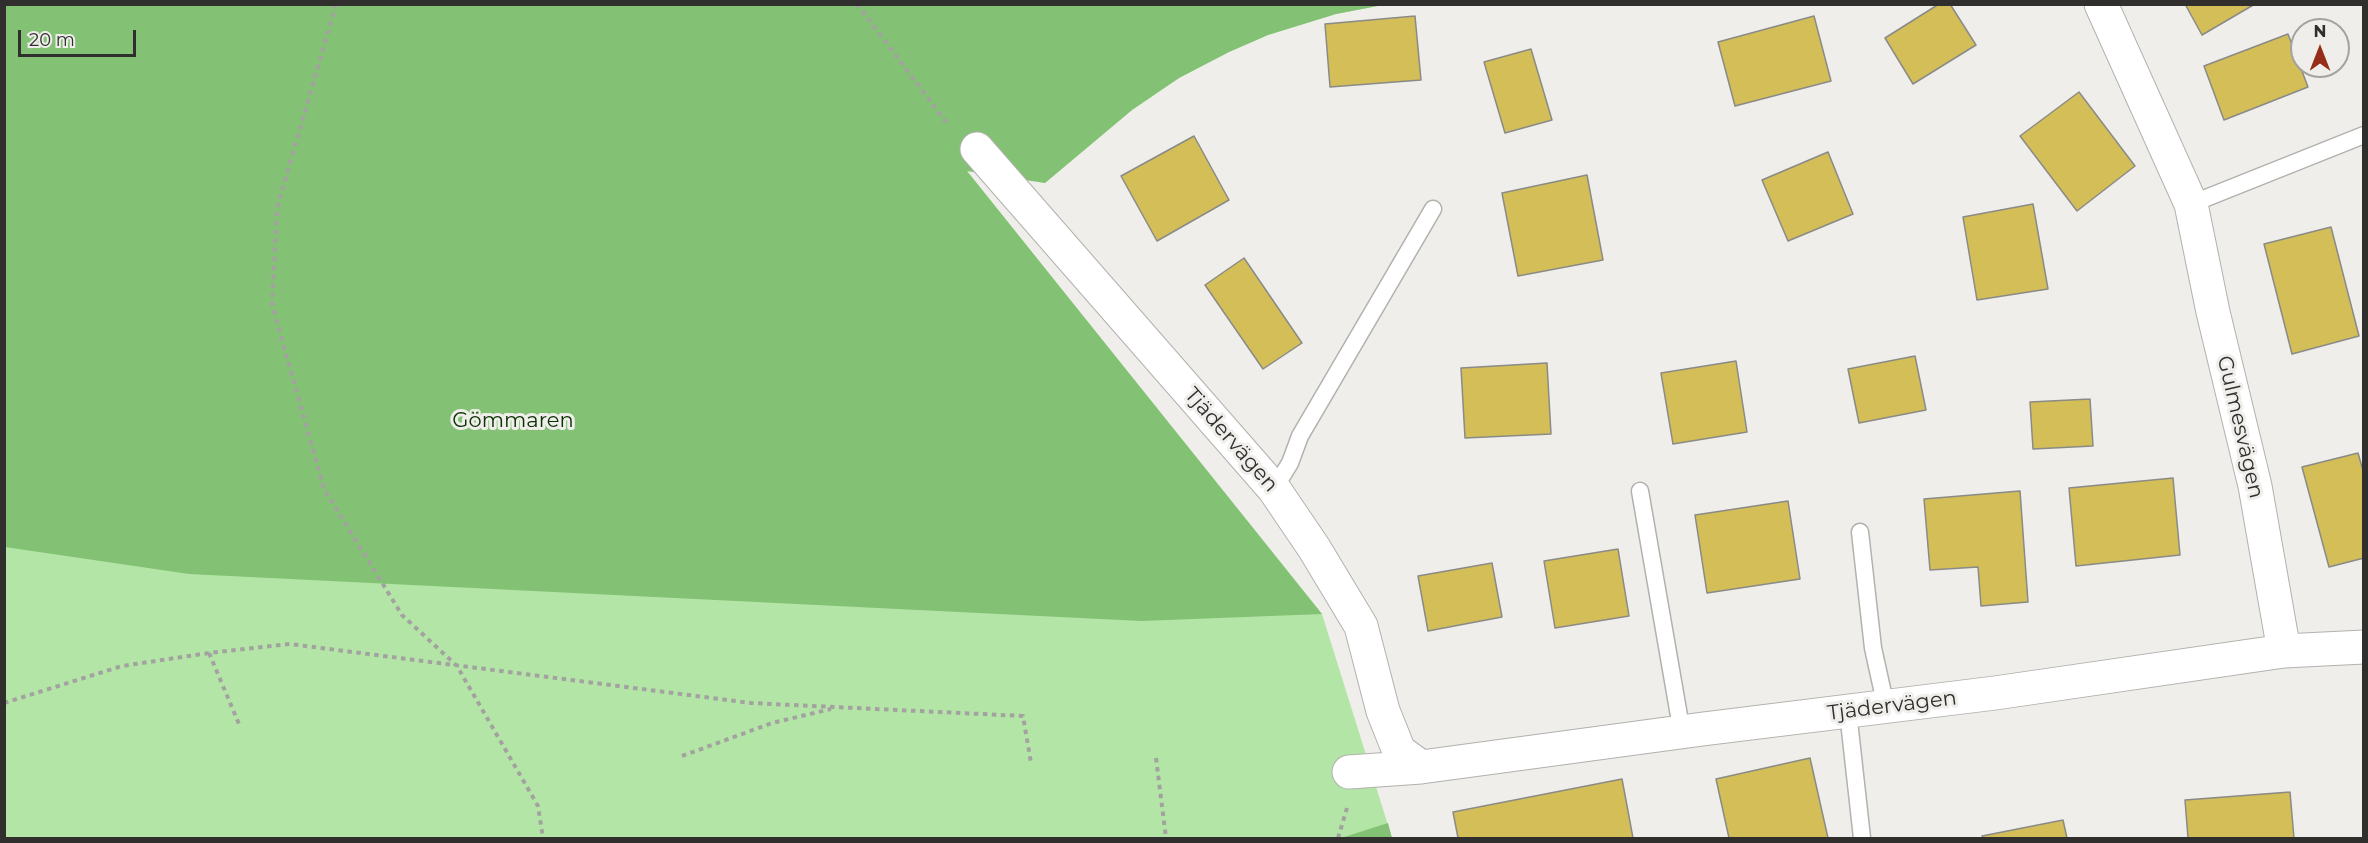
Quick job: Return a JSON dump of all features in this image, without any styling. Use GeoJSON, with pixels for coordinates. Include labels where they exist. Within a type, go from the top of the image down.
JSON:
{"type":"FeatureCollection","features":[{"type":"Feature","properties":{"kind":"street","name":"Gulmesvägen"},"geometry":{"type":"LineString","coordinates":[[2101,4],[2191,204],[2213,312],[2255,486],[2284,651]]}},
{"type":"Feature","properties":{"kind":"street","name":"Tjädervägen"},"geometry":{"type":"LineString","coordinates":[[977,149],[1274,489],[1314,548],[1361,626],[1383,711],[1399,751],[1421,767]]}},
{"type":"Feature","properties":{"kind":"street","name":"Tjädervägen"},"geometry":{"type":"LineString","coordinates":[[1349,772],[1421,767],[1848,712],[2284,651],[2364,647]]}},
{"type":"Feature","properties":{"kind":"lane"},"geometry":{"type":"LineString","coordinates":[[2191,204],[2364,135]]}},
{"type":"Feature","properties":{"kind":"lane"},"geometry":{"type":"LineString","coordinates":[[1274,489],[1290,463],[1305,426],[1433,209]]}},
{"type":"Feature","properties":{"kind":"lane"},"geometry":{"type":"LineString","coordinates":[[1640,491],[1682,733]]}},
{"type":"Feature","properties":{"kind":"lane"},"geometry":{"type":"LineString","coordinates":[[1860,532],[1873,648],[1886,707]]}},
{"type":"Feature","properties":{"kind":"lane"},"geometry":{"type":"LineString","coordinates":[[1848,712],[1862,838]]}},
{"type":"Feature","properties":{"kind":"path"},"geometry":{"type":"LineString","coordinates":[[336,4],[277,208],[272,304],[324,489],[402,615],[457,666],[538,806],[543,838]]}},
{"type":"Feature","properties":{"kind":"path"},"geometry":{"type":"LineString","coordinates":[[857,4],[957,135],[977,149]]}},
{"type":"Feature","properties":{"kind":"path"},"geometry":{"type":"LineString","coordinates":[[4,703],[123,666],[290,644],[751,703],[1023,716],[1031,763]]}},
{"type":"Feature","properties":{"kind":"path"},"geometry":{"type":"LineString","coordinates":[[209,653],[239,724]]}},
{"type":"Feature","properties":{"kind":"path"},"geometry":{"type":"LineString","coordinates":[[682,756],[772,723],[837,708]]}},
{"type":"Feature","properties":{"kind":"path"},"geometry":{"type":"LineString","coordinates":[[1156,758],[1166,838]]}},
{"type":"Feature","properties":{"kind":"green space","name":"Gömmaren"},"geometry":{"type":"Polygon","coordinates":[[[5,5],[1383,5],[1336,14],[1268,35],[1179,78],[1132,110],[1045,183],[967,171],[1322,614],[1392,838],[5,838],[5,5]]]}},
{"type":"Feature","properties":{"kind":"green space","name":"Gömmaren"},"geometry":{"type":"Polygon","coordinates":[[[5,5],[1383,5],[1336,14],[1268,35],[1179,78],[1132,110],[1045,183],[967,171],[1322,614],[1141,621],[189,574],[5,547],[5,5]]]}},
{"type":"Feature","properties":{"kind":"green space"},"geometry":{"type":"Polygon","coordinates":[[[1388,823],[1392,838],[1341,838],[1388,823]]]}},
{"type":"Feature","properties":{"kind":"building"},"geometry":{"type":"Polygon","coordinates":[[[1939,4],[1950,4],[1976,45],[1913,84],[1885,38],[1939,4]]]}},
{"type":"Feature","properties":{"kind":"building"},"geometry":{"type":"Polygon","coordinates":[[[2185,4],[2255,4],[2202,35],[2185,4]]]}},
{"type":"Feature","properties":{"kind":"building"},"geometry":{"type":"Polygon","coordinates":[[[1415,16],[1421,80],[1330,87],[1325,24],[1415,16]]]}},
{"type":"Feature","properties":{"kind":"building"},"geometry":{"type":"Polygon","coordinates":[[[1814,16],[1831,81],[1735,106],[1718,42],[1814,16]]]}},
{"type":"Feature","properties":{"kind":"building"},"geometry":{"type":"Polygon","coordinates":[[[2288,34],[2290,78],[2305,78],[2308,87],[2224,120],[2204,66],[2288,34]]]}},
{"type":"Feature","properties":{"kind":"building"},"geometry":{"type":"Polygon","coordinates":[[[1531,49],[1552,120],[1505,133],[1484,62],[1531,49]]]}},
{"type":"Feature","properties":{"kind":"building"},"geometry":{"type":"Polygon","coordinates":[[[2079,92],[2135,166],[2077,211],[2020,136],[2079,92]]]}},
{"type":"Feature","properties":{"kind":"building"},"geometry":{"type":"Polygon","coordinates":[[[1194,136],[1229,200],[1157,241],[1121,176],[1194,136]]]}},
{"type":"Feature","properties":{"kind":"building"},"geometry":{"type":"Polygon","coordinates":[[[1828,152],[1853,214],[1788,241],[1762,180],[1828,152]]]}},
{"type":"Feature","properties":{"kind":"building"},"geometry":{"type":"Polygon","coordinates":[[[1587,175],[1603,260],[1518,276],[1502,193],[1587,175]]]}},
{"type":"Feature","properties":{"kind":"building"},"geometry":{"type":"Polygon","coordinates":[[[2033,204],[2048,289],[1977,300],[1963,217],[2033,204]]]}},
{"type":"Feature","properties":{"kind":"building"},"geometry":{"type":"Polygon","coordinates":[[[2331,227],[2359,336],[2292,354],[2264,244],[2331,227]]]}},
{"type":"Feature","properties":{"kind":"building"},"geometry":{"type":"Polygon","coordinates":[[[1244,258],[1302,343],[1263,369],[1205,285],[1244,258]]]}},
{"type":"Feature","properties":{"kind":"building"},"geometry":{"type":"Polygon","coordinates":[[[1915,356],[1926,410],[1859,423],[1848,369],[1915,356]]]}},
{"type":"Feature","properties":{"kind":"building"},"geometry":{"type":"Polygon","coordinates":[[[1736,361],[1747,432],[1673,444],[1661,373],[1736,361]]]}},
{"type":"Feature","properties":{"kind":"building"},"geometry":{"type":"Polygon","coordinates":[[[1547,363],[1551,434],[1465,438],[1461,368],[1547,363]]]}},
{"type":"Feature","properties":{"kind":"building"},"geometry":{"type":"Polygon","coordinates":[[[2090,399],[2093,446],[2033,449],[2030,402],[2090,399]]]}},
{"type":"Feature","properties":{"kind":"building"},"geometry":{"type":"Polygon","coordinates":[[[2358,453],[2364,474],[2364,558],[2329,567],[2302,467],[2358,453]]]}},
{"type":"Feature","properties":{"kind":"building"},"geometry":{"type":"Polygon","coordinates":[[[2173,478],[2180,555],[2076,566],[2069,488],[2173,478]]]}},
{"type":"Feature","properties":{"kind":"building"},"geometry":{"type":"Polygon","coordinates":[[[2020,491],[2028,602],[1981,606],[1978,567],[1930,570],[1924,499],[2020,491]]]}},
{"type":"Feature","properties":{"kind":"building"},"geometry":{"type":"Polygon","coordinates":[[[1788,501],[1800,579],[1707,593],[1695,515],[1788,501]]]}},
{"type":"Feature","properties":{"kind":"building"},"geometry":{"type":"Polygon","coordinates":[[[1618,549],[1629,616],[1555,628],[1544,561],[1618,549]]]}},
{"type":"Feature","properties":{"kind":"building"},"geometry":{"type":"Polygon","coordinates":[[[1492,563],[1502,617],[1428,631],[1418,576],[1492,563]]]}},
{"type":"Feature","properties":{"kind":"building"},"geometry":{"type":"Polygon","coordinates":[[[1810,758],[1828,838],[1729,838],[1716,779],[1810,758]]]}},
{"type":"Feature","properties":{"kind":"building"},"geometry":{"type":"Polygon","coordinates":[[[1622,779],[1633,838],[1458,838],[1453,812],[1622,779]]]}},
{"type":"Feature","properties":{"kind":"building"},"geometry":{"type":"Polygon","coordinates":[[[2290,792],[2294,838],[2188,838],[2185,800],[2290,792]]]}},
{"type":"Feature","properties":{"kind":"building"},"geometry":{"type":"Polygon","coordinates":[[[2063,820],[2067,838],[1983,838],[1982,836],[2063,820]]]}}]}
